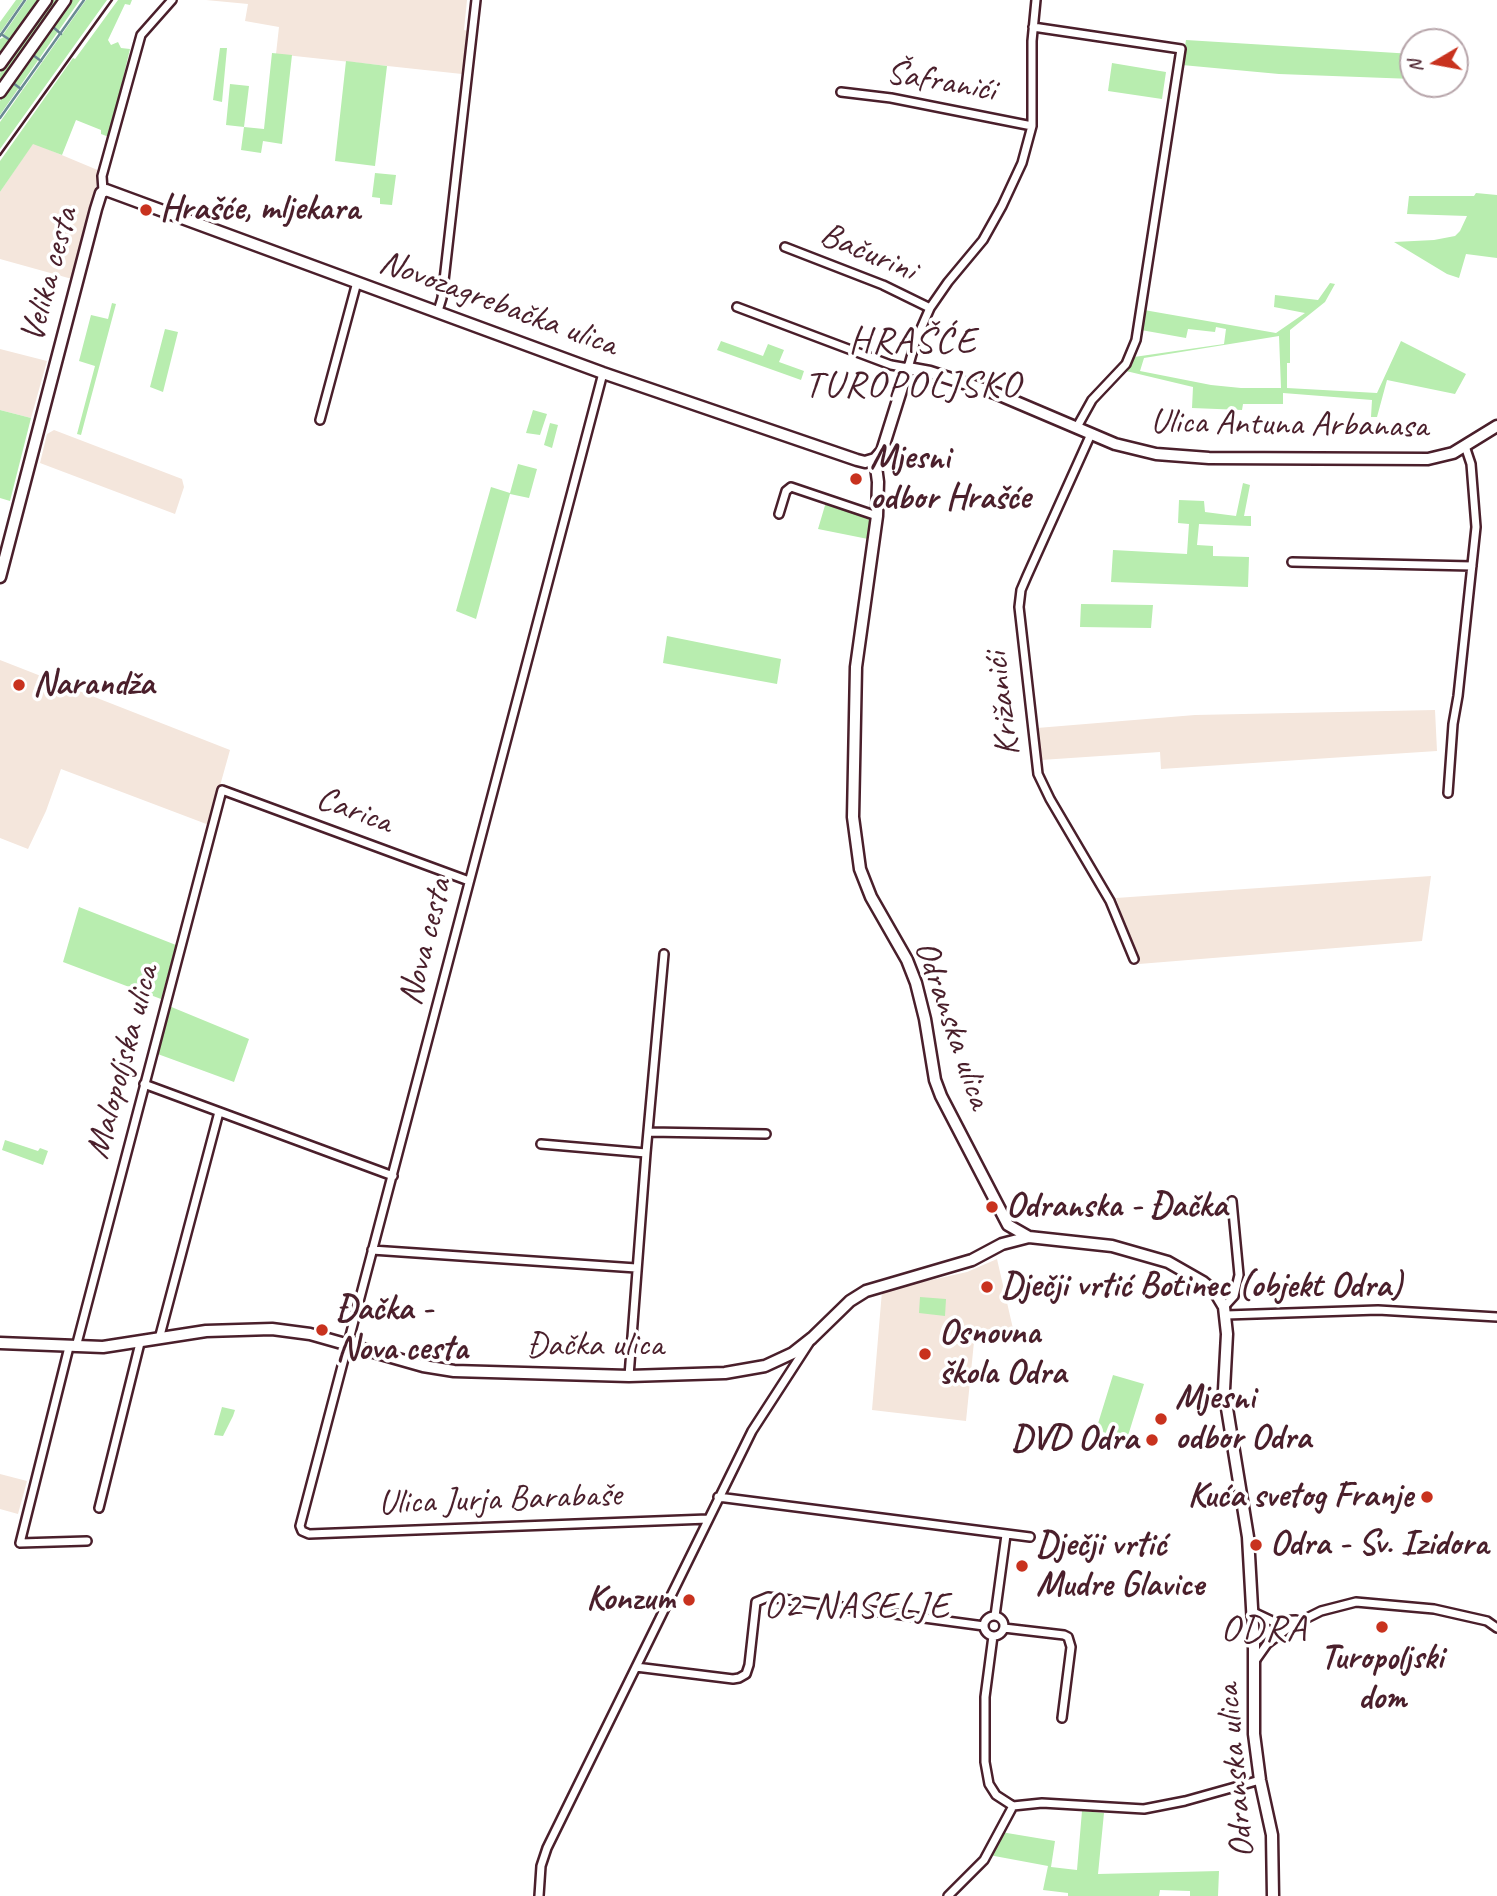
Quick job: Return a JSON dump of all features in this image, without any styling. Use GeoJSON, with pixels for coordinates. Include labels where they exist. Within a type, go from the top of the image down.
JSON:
{"type":"FeatureCollection","features":[{"type":"Feature","properties":{"kind":"street"},"geometry":{"type":"LineString","coordinates":[[0,64],[46,0]]}},
{"type":"Feature","properties":{"kind":"street"},"geometry":{"type":"LineString","coordinates":[[0,92],[65,0]]}},
{"type":"Feature","properties":{"kind":"street","name":"Velika cesta"},"geometry":{"type":"LineString","coordinates":[[0,577],[96,209],[103,191],[103,176],[141,35],[173,0]]}},
{"type":"Feature","properties":{"kind":"street"},"geometry":{"type":"LineString","coordinates":[[438,311],[442,298],[476,0]]}},
{"type":"Feature","properties":{"kind":"street"},"geometry":{"type":"LineString","coordinates":[[875,459],[882,451],[916,340],[930,308],[992,225],[1022,163],[1032,126],[1035,0]]}},
{"type":"Feature","properties":{"kind":"street","name":"Ulica Antuna Arbanasa"},"geometry":{"type":"LineString","coordinates":[[1033,27],[1181,49],[1136,340],[1126,364],[1093,400],[1077,427]]}},
{"type":"Feature","properties":{"kind":"street","name":"Šafranići"},"geometry":{"type":"LineString","coordinates":[[841,92],[891,98],[1032,126]]}},
{"type":"Feature","properties":{"kind":"street","name":"Novozagrebačka ulica"},"geometry":{"type":"LineString","coordinates":[[103,191],[132,198],[603,373],[857,460],[865,462],[875,459]]}},
{"type":"Feature","properties":{"kind":"street","name":"Bačurini"},"geometry":{"type":"LineString","coordinates":[[785,247],[883,285],[930,308]]}},
{"type":"Feature","properties":{"kind":"street"},"geometry":{"type":"LineString","coordinates":[[320,420],[357,282]]}},
{"type":"Feature","properties":{"kind":"street"},"geometry":{"type":"LineString","coordinates":[[737,307],[891,365],[908,368]]}},
{"type":"Feature","properties":{"kind":"street","name":"Ulica Antuna Arbanasa"},"geometry":{"type":"LineString","coordinates":[[908,368],[930,372],[995,393],[1131,449],[1193,458],[1428,458],[1448,455],[1497,426]]}},
{"type":"Feature","properties":{"kind":"street","name":"Nova cesta"},"geometry":{"type":"LineString","coordinates":[[301,1524],[603,373]]}},
{"type":"Feature","properties":{"kind":"street","name":"Križanići"},"geometry":{"type":"LineString","coordinates":[[1091,434],[1022,588],[1020,617],[1038,774],[1110,901],[1134,959]]}},
{"type":"Feature","properties":{"kind":"street"},"geometry":{"type":"LineString","coordinates":[[1448,793],[1476,511],[1470,457],[1465,446]]}},
{"type":"Feature","properties":{"kind":"street","name":"Odranska ulica"},"geometry":{"type":"LineString","coordinates":[[875,459],[878,482],[877,516],[856,667],[853,817],[857,854],[871,897],[907,960],[916,983],[926,1019],[940,1096],[1004,1219],[1012,1228],[1029,1237],[1112,1247],[1167,1262],[1203,1282],[1215,1292],[1225,1311],[1224,1390],[1248,1537],[1253,1612],[1254,1734],[1260,1780],[1272,1835],[1273,1896]]}},
{"type":"Feature","properties":{"kind":"street"},"geometry":{"type":"LineString","coordinates":[[779,514],[786,491],[791,487],[877,516]]}},
{"type":"Feature","properties":{"kind":"street"},"geometry":{"type":"LineString","coordinates":[[1292,562],[1472,566]]}},
{"type":"Feature","properties":{"kind":"street","name":"Carica"},"geometry":{"type":"LineString","coordinates":[[222,790],[469,881]]}},
{"type":"Feature","properties":{"kind":"street","name":"Malopoljska ulica"},"geometry":{"type":"LineString","coordinates":[[73,1347],[222,790]]}},
{"type":"Feature","properties":{"kind":"street"},"geometry":{"type":"LineString","coordinates":[[629,1376],[664,954]]}},
{"type":"Feature","properties":{"kind":"street"},"geometry":{"type":"LineString","coordinates":[[144,1084],[393,1176]]}},
{"type":"Feature","properties":{"kind":"street"},"geometry":{"type":"LineString","coordinates":[[159,1339],[219,1112]]}},
{"type":"Feature","properties":{"kind":"street"},"geometry":{"type":"LineString","coordinates":[[649,1132],[766,1134]]}},
{"type":"Feature","properties":{"kind":"street"},"geometry":{"type":"LineString","coordinates":[[541,1144],[646,1153]]}},
{"type":"Feature","properties":{"kind":"street","name":"Odranska ulica"},"geometry":{"type":"LineString","coordinates":[[1225,1311],[1234,1296],[1239,1275],[1232,1201]]}},
{"type":"Feature","properties":{"kind":"street"},"geometry":{"type":"LineString","coordinates":[[1002,1244],[1004,1219]]}},
{"type":"Feature","properties":{"kind":"street","name":"Đačka ulica"},"geometry":{"type":"LineString","coordinates":[[0,1343],[117,1347],[206,1331],[264,1328],[297,1331],[423,1367],[454,1371],[629,1376],[725,1373],[770,1364],[793,1353],[834,1315],[866,1291],[972,1260],[1002,1244],[1029,1237]]}},
{"type":"Feature","properties":{"kind":"street"},"geometry":{"type":"LineString","coordinates":[[372,1250],[636,1268]]}},
{"type":"Feature","properties":{"kind":"street"},"geometry":{"type":"LineString","coordinates":[[1225,1311],[1378,1310],[1497,1317]]}},
{"type":"Feature","properties":{"kind":"street"},"geometry":{"type":"LineString","coordinates":[[539,1896],[541,1866],[547,1848],[718,1497],[752,1431],[812,1338]]}},
{"type":"Feature","properties":{"kind":"street"},"geometry":{"type":"LineString","coordinates":[[99,1508],[140,1343]]}},
{"type":"Feature","properties":{"kind":"street"},"geometry":{"type":"LineString","coordinates":[[73,1347],[20,1543],[87,1541]]}},
{"type":"Feature","properties":{"kind":"street"},"geometry":{"type":"LineString","coordinates":[[770,1364],[779,1366],[785,1378]]}},
{"type":"Feature","properties":{"kind":"street"},"geometry":{"type":"LineString","coordinates":[[718,1497],[1030,1537]]}},
{"type":"Feature","properties":{"kind":"street","name":"Ulica Jurja Barabaše"},"geometry":{"type":"LineString","coordinates":[[301,1524],[302,1531],[309,1534],[708,1519]]}},
{"type":"Feature","properties":{"kind":"street"},"geometry":{"type":"LineString","coordinates":[[995,1616],[1006,1535]]}},
{"type":"Feature","properties":{"kind":"street"},"geometry":{"type":"LineString","coordinates":[[636,1667],[739,1678],[746,1674],[749,1665],[757,1602],[768,1597],[984,1626]]}},
{"type":"Feature","properties":{"kind":"street"},"geometry":{"type":"LineString","coordinates":[[1254,1662],[1267,1644],[1304,1619],[1332,1607],[1370,1602],[1434,1609],[1487,1621],[1497,1628]]}},
{"type":"Feature","properties":{"kind":"street"},"geometry":{"type":"LineString","coordinates":[[1253,1612],[1277,1622],[1304,1619]]}},
{"type":"Feature","properties":{"kind":"street"},"geometry":{"type":"LineString","coordinates":[[984,1626],[989,1617],[995,1616],[1003,1621],[1004,1628],[1001,1633],[993,1636]]}},
{"type":"Feature","properties":{"kind":"street"},"geometry":{"type":"LineString","coordinates":[[1487,1621],[1497,1620]]}},
{"type":"Feature","properties":{"kind":"street"},"geometry":{"type":"LineString","coordinates":[[984,1626],[993,1636]]}},
{"type":"Feature","properties":{"kind":"street"},"geometry":{"type":"LineString","coordinates":[[1004,1628],[1068,1637],[1071,1647],[1062,1718]]}},
{"type":"Feature","properties":{"kind":"street"},"geometry":{"type":"LineString","coordinates":[[993,1636],[985,1697],[985,1762],[989,1784],[996,1795],[1013,1806],[1042,1803],[1144,1809],[1185,1801],[1260,1780]]}},
{"type":"Feature","properties":{"kind":"street"},"geometry":{"type":"LineString","coordinates":[[948,1896],[984,1860],[1013,1806]]}},
{"type":"Feature","properties":{"kind":"shaded area"},"geometry":{"type":"Polygon","coordinates":[[[206,0],[467,0],[464,30],[468,31],[462,74],[276,54],[279,27],[245,21],[248,4],[206,0]]]}},
{"type":"Feature","properties":{"kind":"shaded area"},"geometry":{"type":"Polygon","coordinates":[[[33,143],[100,171],[72,279],[0,259],[0,192],[33,143]]]}},
{"type":"Feature","properties":{"kind":"shaded area"},"geometry":{"type":"Polygon","coordinates":[[[0,349],[47,361],[31,418],[0,410],[0,349]]]}},
{"type":"Feature","properties":{"kind":"shaded area"},"geometry":{"type":"Polygon","coordinates":[[[54,430],[182,479],[184,487],[175,514],[40,463],[47,434],[54,430]]]}},
{"type":"Feature","properties":{"kind":"shaded area"},"geometry":{"type":"Polygon","coordinates":[[[0,660],[230,750],[209,825],[61,769],[46,811],[28,849],[0,838],[0,660]]]}},
{"type":"Feature","properties":{"kind":"shaded area"},"geometry":{"type":"Polygon","coordinates":[[[1435,710],[1437,751],[1161,769],[1160,752],[1041,760],[1037,728],[1195,715],[1435,710]]]}},
{"type":"Feature","properties":{"kind":"shaded area"},"geometry":{"type":"Polygon","coordinates":[[[1431,876],[1422,941],[1139,964],[1116,898],[1431,876]]]}},
{"type":"Feature","properties":{"kind":"shaded area","name":"Osnovna škola Odra"},"geometry":{"type":"Polygon","coordinates":[[[997,1259],[1014,1333],[996,1334],[995,1328],[975,1332],[966,1421],[872,1410],[882,1291],[967,1272],[997,1259]]]}},
{"type":"Feature","properties":{"kind":"shaded area"},"geometry":{"type":"Polygon","coordinates":[[[0,1474],[27,1481],[18,1514],[0,1509],[0,1474]]]}},
{"type":"Feature","properties":{"kind":"green space"},"geometry":{"type":"Polygon","coordinates":[[[16,0],[23,0],[0,33],[0,22],[16,0]]]}},
{"type":"Feature","properties":{"kind":"green space"},"geometry":{"type":"Polygon","coordinates":[[[27,0],[38,0],[10,40],[6,38],[9,41],[0,54],[0,39],[4,37],[27,0]]]}},
{"type":"Feature","properties":{"kind":"green space"},"geometry":{"type":"Polygon","coordinates":[[[52,0],[58,0],[0,82],[0,73],[52,0]]]}},
{"type":"Feature","properties":{"kind":"green space"},"geometry":{"type":"Polygon","coordinates":[[[72,0],[80,0],[0,115],[0,101],[11,85],[15,84],[13,82],[35,56],[33,55],[51,30],[55,29],[53,27],[72,0]]]}},
{"type":"Feature","properties":{"kind":"green space"},"geometry":{"type":"Polygon","coordinates":[[[86,0],[107,0],[0,149],[0,122],[86,0]]]}},
{"type":"Feature","properties":{"kind":"green space"},"geometry":{"type":"Polygon","coordinates":[[[118,0],[132,0],[130,5],[125,4],[108,40],[111,45],[118,42],[121,48],[130,49],[109,137],[101,134],[101,130],[76,120],[62,155],[33,144],[0,192],[0,161],[118,0]]]}},
{"type":"Feature","properties":{"kind":"green space"},"geometry":{"type":"Polygon","coordinates":[[[1186,40],[1399,53],[1399,78],[1279,74],[1182,65],[1186,40]]]}},
{"type":"Feature","properties":{"kind":"green space"},"geometry":{"type":"Polygon","coordinates":[[[220,48],[227,48],[222,102],[213,100],[220,48]]]}},
{"type":"Feature","properties":{"kind":"green space"},"geometry":{"type":"Polygon","coordinates":[[[272,53],[292,55],[282,144],[263,141],[261,153],[241,150],[244,127],[264,129],[272,53]]]}},
{"type":"Feature","properties":{"kind":"green space"},"geometry":{"type":"Polygon","coordinates":[[[346,61],[387,66],[375,166],[335,161],[346,61]]]}},
{"type":"Feature","properties":{"kind":"green space"},"geometry":{"type":"Polygon","coordinates":[[[1112,63],[1166,72],[1162,99],[1108,91],[1112,63]]]}},
{"type":"Feature","properties":{"kind":"green space"},"geometry":{"type":"Polygon","coordinates":[[[230,84],[249,86],[244,127],[226,125],[230,84]]]}},
{"type":"Feature","properties":{"kind":"green space"},"geometry":{"type":"Polygon","coordinates":[[[375,173],[396,175],[392,205],[380,204],[380,198],[372,197],[375,173]]]}},
{"type":"Feature","properties":{"kind":"green space"},"geometry":{"type":"Polygon","coordinates":[[[1476,193],[1497,195],[1497,258],[1466,254],[1459,278],[1447,274],[1394,242],[1455,236],[1467,216],[1407,214],[1409,196],[1474,196],[1476,193]]]}},
{"type":"Feature","properties":{"kind":"green space"},"geometry":{"type":"Polygon","coordinates":[[[1330,283],[1335,284],[1325,302],[1290,330],[1287,388],[1377,393],[1401,341],[1466,374],[1455,394],[1387,380],[1377,417],[1371,417],[1372,400],[1283,393],[1283,404],[1243,404],[1242,410],[1192,408],[1193,387],[1126,371],[1132,365],[1134,357],[1224,344],[1226,329],[1216,327],[1215,332],[1188,329],[1186,338],[1141,330],[1144,310],[1276,333],[1305,313],[1274,307],[1275,295],[1318,300],[1330,283]],[[1279,336],[1144,358],[1140,371],[1211,385],[1281,388],[1279,336]]]}},
{"type":"Feature","properties":{"kind":"green space"},"geometry":{"type":"Polygon","coordinates":[[[112,303],[116,304],[81,435],[77,434],[95,366],[79,361],[91,315],[108,319],[112,303]]]}},
{"type":"Feature","properties":{"kind":"green space"},"geometry":{"type":"Polygon","coordinates":[[[165,329],[178,332],[163,392],[150,387],[165,329]]]}},
{"type":"Feature","properties":{"kind":"green space"},"geometry":{"type":"Polygon","coordinates":[[[721,341],[763,356],[768,344],[784,350],[779,362],[804,371],[801,380],[717,350],[721,341]]]}},
{"type":"Feature","properties":{"kind":"green space"},"geometry":{"type":"Polygon","coordinates":[[[0,410],[31,418],[10,501],[0,498],[0,410]]]}},
{"type":"Feature","properties":{"kind":"green space"},"geometry":{"type":"Polygon","coordinates":[[[533,410],[547,414],[540,435],[526,433],[533,410]]]}},
{"type":"Feature","properties":{"kind":"green space"},"geometry":{"type":"Polygon","coordinates":[[[550,423],[558,425],[552,448],[544,445],[550,423]]]}},
{"type":"Feature","properties":{"kind":"green space"},"geometry":{"type":"Polygon","coordinates":[[[518,464],[537,469],[529,498],[510,494],[476,619],[456,611],[491,487],[510,493],[518,464]]]}},
{"type":"Feature","properties":{"kind":"green space"},"geometry":{"type":"Polygon","coordinates":[[[1243,483],[1250,485],[1244,516],[1251,516],[1251,526],[1199,524],[1197,545],[1213,546],[1213,556],[1249,557],[1248,587],[1111,582],[1113,550],[1187,554],[1189,524],[1178,523],[1179,500],[1204,501],[1205,512],[1236,516],[1243,483]]]}},
{"type":"Feature","properties":{"kind":"green space"},"geometry":{"type":"Polygon","coordinates":[[[826,502],[866,515],[870,522],[868,539],[818,529],[826,502]]]}},
{"type":"Feature","properties":{"kind":"green space"},"geometry":{"type":"Polygon","coordinates":[[[1081,604],[1153,605],[1151,628],[1080,627],[1081,604]]]}},
{"type":"Feature","properties":{"kind":"green space"},"geometry":{"type":"Polygon","coordinates":[[[667,636],[781,659],[777,684],[663,663],[667,636]]]}},
{"type":"Feature","properties":{"kind":"green space"},"geometry":{"type":"Polygon","coordinates":[[[79,907],[176,945],[161,999],[63,962],[79,907]]]}},
{"type":"Feature","properties":{"kind":"green space"},"geometry":{"type":"Polygon","coordinates":[[[169,1006],[249,1039],[234,1082],[155,1053],[169,1006]]]}},
{"type":"Feature","properties":{"kind":"green space"},"geometry":{"type":"Polygon","coordinates":[[[5,1140],[38,1151],[40,1148],[48,1151],[43,1165],[2,1150],[5,1140]]]}},
{"type":"Feature","properties":{"kind":"green space"},"geometry":{"type":"Polygon","coordinates":[[[920,1297],[946,1299],[945,1316],[919,1313],[920,1297]]]}},
{"type":"Feature","properties":{"kind":"green space"},"geometry":{"type":"Polygon","coordinates":[[[1113,1375],[1144,1384],[1127,1439],[1096,1430],[1113,1375]]]}},
{"type":"Feature","properties":{"kind":"green space"},"geometry":{"type":"Polygon","coordinates":[[[222,1407],[235,1410],[223,1436],[214,1435],[222,1407]]]}},
{"type":"Feature","properties":{"kind":"green space"},"geometry":{"type":"Polygon","coordinates":[[[1082,1811],[1104,1813],[1098,1874],[1219,1871],[1218,1896],[1190,1896],[1190,1891],[1160,1890],[1159,1896],[1068,1896],[1068,1893],[1043,1890],[1048,1866],[989,1855],[1001,1832],[1055,1841],[1051,1867],[1077,1870],[1082,1811]]]}},
{"type":"Feature","properties":{"kind":"waterway"},"geometry":{"type":"LineString","coordinates":[[0,36],[25,0]]}},
{"type":"Feature","properties":{"kind":"waterway"},"geometry":{"type":"LineString","coordinates":[[0,118],[84,0]]}},
{"type":"Feature","properties":{"kind":"waterway"},"geometry":{"type":"LineString","coordinates":[[53,27],[61,34]]}},
{"type":"Feature","properties":{"kind":"waterway"},"geometry":{"type":"LineString","coordinates":[[1,34],[10,40]]}},
{"type":"Feature","properties":{"kind":"waterway"},"geometry":{"type":"LineString","coordinates":[[33,55],[41,61]]}},
{"type":"Feature","properties":{"kind":"waterway"},"geometry":{"type":"LineString","coordinates":[[13,83],[21,89]]}},
{"type":"Feature","properties":{"kind":"railway"},"geometry":{"type":"LineString","coordinates":[[0,155],[112,0]]}},
{"type":"Feature","properties":{"kind":"place","name":"Hrašće, mljekara"},"geometry":{"type":"Point","coordinates":[146,210]}},
{"type":"Feature","properties":{"kind":"place","name":"Mjesni odbor Hrašće"},"geometry":{"type":"Point","coordinates":[856,479]}},
{"type":"Feature","properties":{"kind":"place","name":"Narandža"},"geometry":{"type":"Point","coordinates":[19,685]}},
{"type":"Feature","properties":{"kind":"place","name":"Odranska - Đačka"},"geometry":{"type":"Point","coordinates":[992,1207]}},
{"type":"Feature","properties":{"kind":"place","name":"Dječji vrtić Botinec (objekt Odra)"},"geometry":{"type":"Point","coordinates":[987,1287]}},
{"type":"Feature","properties":{"kind":"place","name":"Đačka - Nova cesta"},"geometry":{"type":"Point","coordinates":[322,1330]}},
{"type":"Feature","properties":{"kind":"place","name":"Osnovna škola Odra"},"geometry":{"type":"Point","coordinates":[925,1354]}},
{"type":"Feature","properties":{"kind":"place","name":"Mjesni odbor Odra"},"geometry":{"type":"Point","coordinates":[1161,1419]}},
{"type":"Feature","properties":{"kind":"place","name":"DVD Odra"},"geometry":{"type":"Point","coordinates":[1152,1440]}},
{"type":"Feature","properties":{"kind":"place","name":"Kuća svetog Franje"},"geometry":{"type":"Point","coordinates":[1427,1497]}},
{"type":"Feature","properties":{"kind":"place","name":"Odra - Sv. Izidora"},"geometry":{"type":"Point","coordinates":[1256,1545]}},
{"type":"Feature","properties":{"kind":"place","name":"Dječji vrtić Mudre Glavice"},"geometry":{"type":"Point","coordinates":[1022,1566]}},
{"type":"Feature","properties":{"kind":"place","name":"Konzum"},"geometry":{"type":"Point","coordinates":[689,1600]}},
{"type":"Feature","properties":{"kind":"place","name":"Turopoljski dom"},"geometry":{"type":"Point","coordinates":[1382,1627]}},
{"type":"Feature","properties":{"kind":"district","name":"HRAŠĆE TUROPOLJSKO"},"geometry":{"type":"Point","coordinates":[913,364]}},
{"type":"Feature","properties":{"kind":"district","name":"O2 NASELJE"},"geometry":{"type":"Point","coordinates":[857,1607]}},
{"type":"Feature","properties":{"kind":"district","name":"ODRA"},"geometry":{"type":"Point","coordinates":[1264,1630]}}]}
